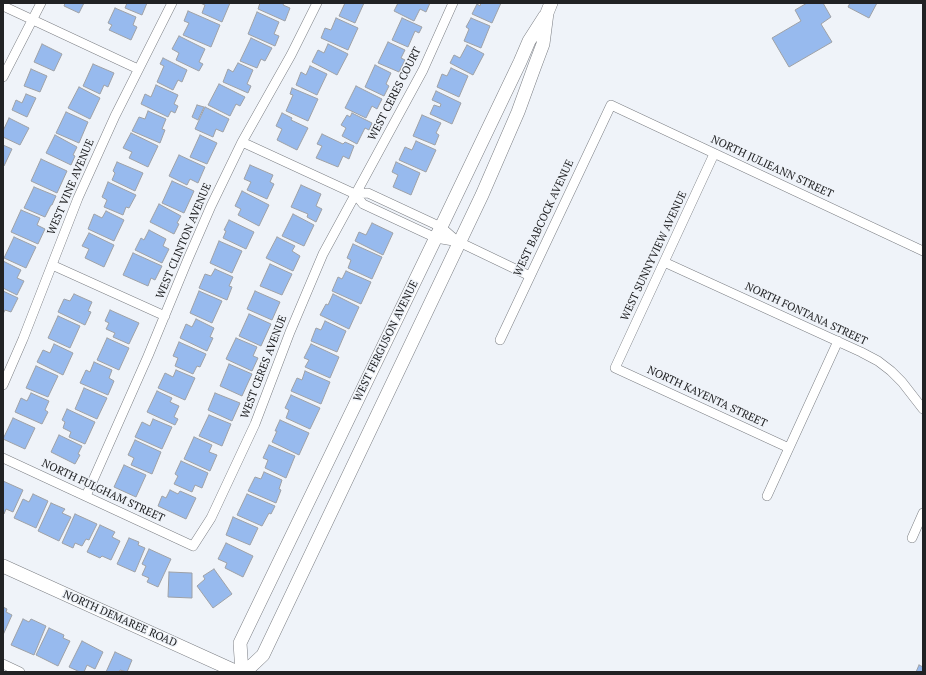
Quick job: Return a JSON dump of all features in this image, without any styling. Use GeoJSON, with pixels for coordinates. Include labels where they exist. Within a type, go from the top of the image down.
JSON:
{"type":"FeatureCollection","features":[{"type":"Feature","properties":{"kind":"street"},"geometry":{"type":"LineString","coordinates":[[3,77],[41,3]]}},
{"type":"Feature","properties":{"kind":"street","name":"WEST VINE AVENUE"},"geometry":{"type":"LineString","coordinates":[[3,385],[23,339],[78,198],[115,116],[172,3]]}},
{"type":"Feature","properties":{"kind":"street","name":"WEST CLINTON AVENUE"},"geometry":{"type":"LineString","coordinates":[[86,496],[142,370],[211,206],[242,142],[291,55],[317,3]]}},
{"type":"Feature","properties":{"kind":"street","name":"WEST CERES COURT"},"geometry":{"type":"LineString","coordinates":[[355,194],[423,70],[453,3]]}},
{"type":"Feature","properties":{"kind":"street"},"geometry":{"type":"LineString","coordinates":[[3,6],[138,69]]}},
{"type":"Feature","properties":{"kind":"street","name":"WEST FERGUSON AVENUE"},"geometry":{"type":"LineString","coordinates":[[244,672],[240,643],[439,233],[529,41],[549,8]]}},
{"type":"Feature","properties":{"kind":"street","name":"WEST FERGUSON AVENUE"},"geometry":{"type":"LineString","coordinates":[[244,672],[262,655],[488,182],[543,44],[549,8]]}},
{"type":"Feature","properties":{"kind":"street","name":"NORTH JULIEANN STREET"},"geometry":{"type":"LineString","coordinates":[[611,106],[923,251]]}},
{"type":"Feature","properties":{"kind":"street","name":"WEST BABCOCK AVENUE"},"geometry":{"type":"LineString","coordinates":[[500,340],[611,106]]}},
{"type":"Feature","properties":{"kind":"street"},"geometry":{"type":"LineString","coordinates":[[242,142],[355,194],[368,193],[439,233],[530,276]]}},
{"type":"Feature","properties":{"kind":"street","name":"WEST SUNNYVIEW AVENUE"},"geometry":{"type":"LineString","coordinates":[[615,368],[714,154]]}},
{"type":"Feature","properties":{"kind":"street","name":"WEST CERES AVENUE"},"geometry":{"type":"LineString","coordinates":[[193,546],[211,518],[255,424],[290,332],[323,254],[355,194]]}},
{"type":"Feature","properties":{"kind":"street","name":"NORTH FONTANA STREET"},"geometry":{"type":"LineString","coordinates":[[664,262],[838,341],[878,361],[902,382],[923,409]]}},
{"type":"Feature","properties":{"kind":"street"},"geometry":{"type":"LineString","coordinates":[[52,265],[165,316]]}},
{"type":"Feature","properties":{"kind":"street"},"geometry":{"type":"LineString","coordinates":[[767,496],[838,341]]}},
{"type":"Feature","properties":{"kind":"street","name":"NORTH KAYENTA STREET"},"geometry":{"type":"LineString","coordinates":[[615,368],[789,448]]}},
{"type":"Feature","properties":{"kind":"street","name":"NORTH FULGHAM STREET"},"geometry":{"type":"LineString","coordinates":[[3,458],[193,546]]}},
{"type":"Feature","properties":{"kind":"street"},"geometry":{"type":"LineString","coordinates":[[912,538],[923,514]]}},
{"type":"Feature","properties":{"kind":"street","name":"NORTH DEMAREE ROAD"},"geometry":{"type":"LineString","coordinates":[[3,566],[237,672]]}},
{"type":"Feature","properties":{"kind":"street"},"geometry":{"type":"LineString","coordinates":[[3,664],[20,672]]}},
{"type":"Feature","properties":{"kind":"building"},"geometry":{"type":"Polygon","coordinates":[[[65,3],[84,3],[79,13],[64,6],[65,3]]]}},
{"type":"Feature","properties":{"kind":"building"},"geometry":{"type":"Polygon","coordinates":[[[127,3],[147,3],[142,15],[125,8],[127,3]]]}},
{"type":"Feature","properties":{"kind":"building"},"geometry":{"type":"Polygon","coordinates":[[[200,3],[230,3],[222,22],[202,13],[205,5],[200,3]]]}},
{"type":"Feature","properties":{"kind":"building"},"geometry":{"type":"Polygon","coordinates":[[[260,3],[284,3],[283,5],[290,8],[285,21],[258,9],[260,3]]]}},
{"type":"Feature","properties":{"kind":"building"},"geometry":{"type":"Polygon","coordinates":[[[345,3],[364,3],[355,23],[339,16],[345,3]]]}},
{"type":"Feature","properties":{"kind":"building"},"geometry":{"type":"Polygon","coordinates":[[[398,3],[430,3],[426,12],[420,9],[414,21],[394,11],[398,3]]]}},
{"type":"Feature","properties":{"kind":"building"},"geometry":{"type":"Polygon","coordinates":[[[481,3],[501,3],[492,23],[472,14],[477,4],[480,6],[481,3]]]}},
{"type":"Feature","properties":{"kind":"building"},"geometry":{"type":"Polygon","coordinates":[[[807,3],[823,3],[831,17],[821,24],[832,42],[789,67],[772,38],[801,21],[795,10],[807,3]]]}},
{"type":"Feature","properties":{"kind":"building"},"geometry":{"type":"Polygon","coordinates":[[[850,3],[877,3],[869,18],[848,7],[850,3]]]}},
{"type":"Feature","properties":{"kind":"building"},"geometry":{"type":"Polygon","coordinates":[[[115,8],[136,17],[133,25],[137,27],[131,40],[109,30],[112,25],[108,23],[115,8]]]}},
{"type":"Feature","properties":{"kind":"building"},"geometry":{"type":"Polygon","coordinates":[[[188,11],[220,25],[211,47],[183,35],[189,23],[184,21],[188,11]]]}},
{"type":"Feature","properties":{"kind":"building"},"geometry":{"type":"Polygon","coordinates":[[[257,12],[279,22],[274,34],[279,36],[275,46],[248,34],[257,12]]]}},
{"type":"Feature","properties":{"kind":"building"},"geometry":{"type":"Polygon","coordinates":[[[336,18],[358,28],[348,50],[321,38],[325,28],[331,30],[336,18]]]}},
{"type":"Feature","properties":{"kind":"building"},"geometry":{"type":"Polygon","coordinates":[[[402,18],[422,27],[419,33],[415,31],[408,47],[392,40],[402,18]]]}},
{"type":"Feature","properties":{"kind":"building"},"geometry":{"type":"Polygon","coordinates":[[[471,18],[490,26],[481,48],[464,41],[469,29],[466,27],[471,18]]]}},
{"type":"Feature","properties":{"kind":"building"},"geometry":{"type":"Polygon","coordinates":[[[179,36],[205,49],[199,62],[203,64],[199,71],[176,60],[179,53],[172,49],[179,36]]]}},
{"type":"Feature","properties":{"kind":"building"},"geometry":{"type":"Polygon","coordinates":[[[251,38],[272,48],[265,61],[261,59],[257,68],[240,61],[251,38]]]}},
{"type":"Feature","properties":{"kind":"building"},"geometry":{"type":"Polygon","coordinates":[[[388,42],[405,50],[401,58],[405,60],[399,72],[378,63],[388,42]]]}},
{"type":"Feature","properties":{"kind":"building"},"geometry":{"type":"Polygon","coordinates":[[[42,44],[62,54],[54,71],[34,62],[42,44]]]}},
{"type":"Feature","properties":{"kind":"building"},"geometry":{"type":"Polygon","coordinates":[[[328,44],[348,54],[337,75],[312,62],[318,50],[324,53],[328,44]]]}},
{"type":"Feature","properties":{"kind":"building"},"geometry":{"type":"Polygon","coordinates":[[[467,45],[484,54],[473,75],[450,63],[454,55],[460,58],[467,45]]]}},
{"type":"Feature","properties":{"kind":"building"},"geometry":{"type":"Polygon","coordinates":[[[163,58],[187,70],[182,82],[178,80],[173,90],[157,82],[164,66],[160,64],[163,58]]]}},
{"type":"Feature","properties":{"kind":"building"},"geometry":{"type":"Polygon","coordinates":[[[238,63],[253,70],[247,84],[251,86],[248,93],[223,82],[228,69],[233,72],[238,63]]]}},
{"type":"Feature","properties":{"kind":"building"},"geometry":{"type":"Polygon","coordinates":[[[93,64],[114,73],[108,87],[104,85],[100,94],[83,86],[93,64]]]}},
{"type":"Feature","properties":{"kind":"building"},"geometry":{"type":"Polygon","coordinates":[[[375,65],[391,73],[386,84],[389,86],[384,96],[365,87],[375,65]]]}},
{"type":"Feature","properties":{"kind":"building"},"geometry":{"type":"Polygon","coordinates":[[[310,66],[327,74],[317,95],[296,85],[301,72],[306,75],[310,66]]]}},
{"type":"Feature","properties":{"kind":"building"},"geometry":{"type":"Polygon","coordinates":[[[451,68],[468,76],[459,97],[437,87],[442,74],[447,76],[451,68]]]}},
{"type":"Feature","properties":{"kind":"building"},"geometry":{"type":"Polygon","coordinates":[[[31,69],[47,76],[40,92],[24,86],[31,69]]]}},
{"type":"Feature","properties":{"kind":"building"},"geometry":{"type":"Polygon","coordinates":[[[219,84],[245,97],[240,106],[236,104],[230,116],[208,105],[219,84]]]}},
{"type":"Feature","properties":{"kind":"building"},"geometry":{"type":"Polygon","coordinates":[[[156,85],[178,95],[174,104],[178,106],[175,113],[171,111],[168,117],[141,104],[145,94],[151,97],[156,85]]]}},
{"type":"Feature","properties":{"kind":"building"},"geometry":{"type":"Polygon","coordinates":[[[356,86],[382,99],[377,109],[372,106],[366,118],[345,108],[356,86]]]}},
{"type":"Feature","properties":{"kind":"building"},"geometry":{"type":"Polygon","coordinates":[[[79,87],[100,98],[90,119],[68,108],[79,87]]]}},
{"type":"Feature","properties":{"kind":"building"},"geometry":{"type":"Polygon","coordinates":[[[292,88],[318,99],[308,121],[286,111],[293,95],[290,94],[292,88]]]}},
{"type":"Feature","properties":{"kind":"building"},"geometry":{"type":"Polygon","coordinates":[[[436,91],[461,103],[452,124],[430,114],[434,105],[440,107],[441,104],[432,100],[436,91]]]}},
{"type":"Feature","properties":{"kind":"building"},"geometry":{"type":"Polygon","coordinates":[[[26,94],[36,98],[27,117],[12,110],[16,100],[22,103],[26,94]]]}},
{"type":"Feature","properties":{"kind":"building"},"geometry":{"type":"Polygon","coordinates":[[[197,105],[204,107],[198,120],[192,117],[197,105]]]}},
{"type":"Feature","properties":{"kind":"building"},"geometry":{"type":"Polygon","coordinates":[[[205,107],[229,119],[223,132],[216,129],[213,137],[195,129],[205,107]]]}},
{"type":"Feature","properties":{"kind":"building"},"geometry":{"type":"Polygon","coordinates":[[[148,111],[166,119],[162,129],[165,130],[160,143],[132,131],[139,117],[145,119],[148,111]]]}},
{"type":"Feature","properties":{"kind":"building"},"geometry":{"type":"Polygon","coordinates":[[[66,112],[88,122],[79,143],[56,133],[66,112]]]}},
{"type":"Feature","properties":{"kind":"building"},"geometry":{"type":"Polygon","coordinates":[[[282,113],[292,118],[291,120],[308,128],[297,150],[277,140],[282,129],[276,126],[282,113]]]}},
{"type":"Feature","properties":{"kind":"building"},"geometry":{"type":"Polygon","coordinates":[[[352,113],[372,123],[369,130],[365,128],[357,144],[342,136],[346,128],[341,125],[347,115],[350,117],[352,113]]]}},
{"type":"Feature","properties":{"kind":"building"},"geometry":{"type":"Polygon","coordinates":[[[422,115],[441,123],[436,133],[439,135],[435,145],[413,136],[422,115]]]}},
{"type":"Feature","properties":{"kind":"building"},"geometry":{"type":"Polygon","coordinates":[[[9,118],[29,128],[20,145],[3,137],[3,131],[9,118]]]}},
{"type":"Feature","properties":{"kind":"building"},"geometry":{"type":"Polygon","coordinates":[[[131,133],[158,146],[148,167],[129,158],[132,152],[123,148],[131,133]]]}},
{"type":"Feature","properties":{"kind":"building"},"geometry":{"type":"Polygon","coordinates":[[[322,134],[343,144],[345,142],[354,146],[349,159],[343,156],[338,167],[316,158],[322,146],[317,144],[322,134]]]}},
{"type":"Feature","properties":{"kind":"building"},"geometry":{"type":"Polygon","coordinates":[[[55,135],[77,147],[73,155],[75,156],[71,165],[46,153],[55,135]]]}},
{"type":"Feature","properties":{"kind":"building"},"geometry":{"type":"Polygon","coordinates":[[[200,135],[217,143],[207,164],[190,157],[200,135]]]}},
{"type":"Feature","properties":{"kind":"building"},"geometry":{"type":"Polygon","coordinates":[[[416,141],[436,150],[426,172],[399,160],[405,147],[412,150],[416,141]]]}},
{"type":"Feature","properties":{"kind":"building"},"geometry":{"type":"Polygon","coordinates":[[[3,145],[12,149],[4,166],[3,166],[3,145]]]}},
{"type":"Feature","properties":{"kind":"building"},"geometry":{"type":"Polygon","coordinates":[[[179,155],[205,167],[198,183],[190,179],[187,185],[169,176],[179,155]]]}},
{"type":"Feature","properties":{"kind":"building"},"geometry":{"type":"Polygon","coordinates":[[[41,159],[67,171],[57,193],[31,181],[41,159]]]}},
{"type":"Feature","properties":{"kind":"building"},"geometry":{"type":"Polygon","coordinates":[[[117,162],[143,173],[135,191],[112,180],[115,173],[113,171],[117,162]]]}},
{"type":"Feature","properties":{"kind":"building"},"geometry":{"type":"Polygon","coordinates":[[[396,162],[420,173],[411,195],[393,187],[398,175],[392,172],[396,162]]]}},
{"type":"Feature","properties":{"kind":"building"},"geometry":{"type":"Polygon","coordinates":[[[250,165],[273,175],[270,182],[274,184],[267,199],[247,190],[251,182],[244,179],[250,165]]]}},
{"type":"Feature","properties":{"kind":"building"},"geometry":{"type":"Polygon","coordinates":[[[172,181],[194,191],[184,213],[162,203],[172,181]]]}},
{"type":"Feature","properties":{"kind":"building"},"geometry":{"type":"Polygon","coordinates":[[[108,182],[136,195],[129,208],[126,207],[123,215],[104,207],[107,200],[102,197],[108,182]]]}},
{"type":"Feature","properties":{"kind":"building"},"geometry":{"type":"Polygon","coordinates":[[[301,185],[321,194],[316,206],[322,209],[316,222],[307,217],[308,214],[291,207],[301,185]]]}},
{"type":"Feature","properties":{"kind":"building"},"geometry":{"type":"Polygon","coordinates":[[[34,187],[56,196],[45,217],[24,208],[34,187]]]}},
{"type":"Feature","properties":{"kind":"building"},"geometry":{"type":"Polygon","coordinates":[[[242,191],[269,205],[259,226],[238,215],[241,209],[235,206],[242,191]]]}},
{"type":"Feature","properties":{"kind":"building"},"geometry":{"type":"Polygon","coordinates":[[[159,204],[181,216],[174,234],[150,222],[159,204]]]}},
{"type":"Feature","properties":{"kind":"building"},"geometry":{"type":"Polygon","coordinates":[[[21,210],[40,218],[37,225],[45,229],[38,244],[11,232],[21,210]]]}},
{"type":"Feature","properties":{"kind":"building"},"geometry":{"type":"Polygon","coordinates":[[[106,211],[124,220],[114,241],[88,229],[94,214],[102,218],[106,211]]]}},
{"type":"Feature","properties":{"kind":"building"},"geometry":{"type":"Polygon","coordinates":[[[293,214],[314,225],[304,246],[282,236],[293,214]]]}},
{"type":"Feature","properties":{"kind":"building"},"geometry":{"type":"Polygon","coordinates":[[[229,220],[254,232],[246,249],[223,238],[226,231],[224,230],[229,220]]]}},
{"type":"Feature","properties":{"kind":"building"},"geometry":{"type":"Polygon","coordinates":[[[372,223],[393,233],[383,255],[355,241],[359,232],[366,235],[372,223]]]}},
{"type":"Feature","properties":{"kind":"building"},"geometry":{"type":"Polygon","coordinates":[[[149,230],[166,239],[163,246],[169,249],[162,263],[135,250],[141,238],[144,240],[149,230]]]}},
{"type":"Feature","properties":{"kind":"building"},"geometry":{"type":"Polygon","coordinates":[[[89,233],[114,245],[104,267],[85,258],[89,249],[82,246],[89,233]]]}},
{"type":"Feature","properties":{"kind":"building"},"geometry":{"type":"Polygon","coordinates":[[[14,237],[36,247],[26,268],[4,258],[14,237]]]}},
{"type":"Feature","properties":{"kind":"building"},"geometry":{"type":"Polygon","coordinates":[[[277,237],[295,246],[292,251],[300,256],[293,271],[266,258],[277,237]]]}},
{"type":"Feature","properties":{"kind":"building"},"geometry":{"type":"Polygon","coordinates":[[[219,241],[242,251],[232,273],[210,263],[219,241]]]}},
{"type":"Feature","properties":{"kind":"building"},"geometry":{"type":"Polygon","coordinates":[[[353,244],[382,257],[372,279],[348,268],[351,260],[347,258],[353,244]]]}},
{"type":"Feature","properties":{"kind":"building"},"geometry":{"type":"Polygon","coordinates":[[[133,253],[162,266],[155,280],[151,278],[148,286],[123,275],[133,253]]]}},
{"type":"Feature","properties":{"kind":"building"},"geometry":{"type":"Polygon","coordinates":[[[3,261],[21,270],[17,278],[24,281],[17,295],[3,288],[3,261]]]}},
{"type":"Feature","properties":{"kind":"building"},"geometry":{"type":"Polygon","coordinates":[[[270,264],[292,274],[282,295],[260,286],[270,264]]]}},
{"type":"Feature","properties":{"kind":"building"},"geometry":{"type":"Polygon","coordinates":[[[215,269],[233,277],[229,286],[232,287],[227,300],[199,288],[205,274],[211,276],[215,269]]]}},
{"type":"Feature","properties":{"kind":"building"},"geometry":{"type":"Polygon","coordinates":[[[346,271],[371,282],[361,304],[332,291],[338,277],[342,279],[346,271]]]}},
{"type":"Feature","properties":{"kind":"building"},"geometry":{"type":"Polygon","coordinates":[[[3,291],[18,298],[11,312],[5,310],[3,314],[3,291]]]}},
{"type":"Feature","properties":{"kind":"building"},"geometry":{"type":"Polygon","coordinates":[[[199,291],[222,301],[212,323],[190,313],[199,291]]]}},
{"type":"Feature","properties":{"kind":"building"},"geometry":{"type":"Polygon","coordinates":[[[255,291],[280,302],[272,320],[247,309],[255,291]]]}},
{"type":"Feature","properties":{"kind":"building"},"geometry":{"type":"Polygon","coordinates":[[[74,294],[92,302],[88,311],[91,312],[85,325],[58,312],[64,299],[70,301],[74,294]]]}},
{"type":"Feature","properties":{"kind":"building"},"geometry":{"type":"Polygon","coordinates":[[[333,294],[359,307],[349,329],[320,315],[326,304],[328,305],[333,294]]]}},
{"type":"Feature","properties":{"kind":"building"},"geometry":{"type":"Polygon","coordinates":[[[110,310],[139,323],[129,344],[113,337],[115,333],[106,329],[109,323],[105,321],[110,310]]]}},
{"type":"Feature","properties":{"kind":"building"},"geometry":{"type":"Polygon","coordinates":[[[249,314],[271,324],[261,346],[239,336],[249,314]]]}},
{"type":"Feature","properties":{"kind":"building"},"geometry":{"type":"Polygon","coordinates":[[[58,316],[80,326],[70,348],[48,338],[58,316]]]}},
{"type":"Feature","properties":{"kind":"building"},"geometry":{"type":"Polygon","coordinates":[[[196,319],[214,328],[210,337],[213,338],[207,351],[180,338],[186,324],[192,327],[196,319]]]}},
{"type":"Feature","properties":{"kind":"building"},"geometry":{"type":"Polygon","coordinates":[[[325,321],[346,331],[337,352],[311,341],[316,328],[321,330],[325,321]]]}},
{"type":"Feature","properties":{"kind":"building"},"geometry":{"type":"Polygon","coordinates":[[[107,338],[129,348],[119,370],[97,360],[107,338]]]}},
{"type":"Feature","properties":{"kind":"building"},"geometry":{"type":"Polygon","coordinates":[[[236,338],[257,347],[253,356],[258,358],[252,371],[226,359],[236,338]]]}},
{"type":"Feature","properties":{"kind":"building"},"geometry":{"type":"Polygon","coordinates":[[[179,342],[206,354],[200,367],[197,366],[193,374],[175,366],[178,358],[173,356],[179,342]]]}},
{"type":"Feature","properties":{"kind":"building"},"geometry":{"type":"Polygon","coordinates":[[[54,344],[73,353],[63,375],[37,362],[43,350],[50,353],[54,344]]]}},
{"type":"Feature","properties":{"kind":"building"},"geometry":{"type":"Polygon","coordinates":[[[311,344],[339,357],[330,378],[305,367],[309,360],[304,358],[311,344]]]}},
{"type":"Feature","properties":{"kind":"building"},"geometry":{"type":"Polygon","coordinates":[[[94,362],[112,370],[109,378],[114,381],[108,395],[80,383],[86,370],[90,372],[94,362]]]}},
{"type":"Feature","properties":{"kind":"building"},"geometry":{"type":"Polygon","coordinates":[[[229,364],[252,374],[242,396],[220,386],[229,364]]]}},
{"type":"Feature","properties":{"kind":"building"},"geometry":{"type":"Polygon","coordinates":[[[36,366],[58,376],[48,397],[26,388],[36,366]]]}},
{"type":"Feature","properties":{"kind":"building"},"geometry":{"type":"Polygon","coordinates":[[[176,370],[195,378],[185,400],[158,388],[165,373],[173,377],[176,370]]]}},
{"type":"Feature","properties":{"kind":"building"},"geometry":{"type":"Polygon","coordinates":[[[305,371],[330,382],[321,404],[291,391],[297,378],[302,380],[305,371]]]}},
{"type":"Feature","properties":{"kind":"building"},"geometry":{"type":"Polygon","coordinates":[[[84,388],[107,398],[97,419],[75,409],[84,388]]]}},
{"type":"Feature","properties":{"kind":"building"},"geometry":{"type":"Polygon","coordinates":[[[157,391],[172,398],[170,402],[179,406],[174,417],[178,419],[175,425],[147,412],[157,391]]]}},
{"type":"Feature","properties":{"kind":"building"},"geometry":{"type":"Polygon","coordinates":[[[31,393],[49,401],[45,410],[48,412],[42,424],[15,412],[21,398],[27,401],[31,393]]]}},
{"type":"Feature","properties":{"kind":"building"},"geometry":{"type":"Polygon","coordinates":[[[215,393],[240,403],[232,421],[208,410],[215,393]]]}},
{"type":"Feature","properties":{"kind":"building"},"geometry":{"type":"Polygon","coordinates":[[[291,395],[320,408],[310,429],[286,418],[289,410],[285,408],[291,395]]]}},
{"type":"Feature","properties":{"kind":"building"},"geometry":{"type":"Polygon","coordinates":[[[67,409],[95,422],[85,444],[69,437],[71,432],[63,428],[65,422],[62,420],[67,409]]]}},
{"type":"Feature","properties":{"kind":"building"},"geometry":{"type":"Polygon","coordinates":[[[209,415],[231,424],[222,446],[199,436],[209,415]]]}},
{"type":"Feature","properties":{"kind":"building"},"geometry":{"type":"Polygon","coordinates":[[[13,418],[35,428],[25,449],[3,439],[13,418]]]}},
{"type":"Feature","properties":{"kind":"building"},"geometry":{"type":"Polygon","coordinates":[[[153,419],[172,427],[162,449],[135,437],[142,422],[150,426],[153,419]]]}},
{"type":"Feature","properties":{"kind":"building"},"geometry":{"type":"Polygon","coordinates":[[[280,420],[309,433],[299,455],[272,442],[280,420]]]}},
{"type":"Feature","properties":{"kind":"building"},"geometry":{"type":"Polygon","coordinates":[[[59,435],[82,446],[78,454],[80,455],[75,464],[51,452],[59,435]]]}},
{"type":"Feature","properties":{"kind":"building"},"geometry":{"type":"Polygon","coordinates":[[[194,437],[212,445],[209,452],[217,455],[210,471],[184,459],[194,437]]]}},
{"type":"Feature","properties":{"kind":"building"},"geometry":{"type":"Polygon","coordinates":[[[135,440],[161,452],[152,474],[131,465],[134,458],[128,455],[135,440]]]}},
{"type":"Feature","properties":{"kind":"building"},"geometry":{"type":"Polygon","coordinates":[[[269,445],[295,456],[286,478],[265,468],[268,460],[263,458],[269,445]]]}},
{"type":"Feature","properties":{"kind":"building"},"geometry":{"type":"Polygon","coordinates":[[[181,461],[208,473],[202,488],[195,485],[192,492],[174,484],[178,476],[175,474],[181,461]]]}},
{"type":"Feature","properties":{"kind":"building"},"geometry":{"type":"Polygon","coordinates":[[[124,465],[146,475],[136,497],[114,487],[124,465]]]}},
{"type":"Feature","properties":{"kind":"building"},"geometry":{"type":"Polygon","coordinates":[[[264,472],[282,480],[279,489],[281,490],[276,503],[248,491],[255,477],[261,479],[264,472]]]}},
{"type":"Feature","properties":{"kind":"building"},"geometry":{"type":"Polygon","coordinates":[[[3,481],[23,490],[13,512],[6,509],[4,514],[3,514],[3,481]]]}},
{"type":"Feature","properties":{"kind":"building"},"geometry":{"type":"Polygon","coordinates":[[[170,490],[178,494],[180,491],[196,498],[186,519],[158,506],[162,496],[166,498],[170,490]]]}},
{"type":"Feature","properties":{"kind":"building"},"geometry":{"type":"Polygon","coordinates":[[[33,494],[48,501],[36,528],[14,518],[23,499],[29,502],[33,494]]]}},
{"type":"Feature","properties":{"kind":"building"},"geometry":{"type":"Polygon","coordinates":[[[247,494],[275,506],[271,514],[269,513],[262,526],[237,515],[247,494]]]}},
{"type":"Feature","properties":{"kind":"building"},"geometry":{"type":"Polygon","coordinates":[[[51,503],[65,509],[62,513],[71,517],[59,541],[38,531],[51,503]]]}},
{"type":"Feature","properties":{"kind":"building"},"geometry":{"type":"Polygon","coordinates":[[[75,514],[97,524],[89,540],[86,539],[82,546],[75,543],[73,548],[62,543],[75,514]]]}},
{"type":"Feature","properties":{"kind":"building"},"geometry":{"type":"Polygon","coordinates":[[[233,517],[258,528],[250,545],[226,535],[233,517]]]}},
{"type":"Feature","properties":{"kind":"building"},"geometry":{"type":"Polygon","coordinates":[[[100,525],[115,532],[112,537],[120,541],[111,560],[102,556],[100,558],[87,552],[100,525]]]}},
{"type":"Feature","properties":{"kind":"building"},"geometry":{"type":"Polygon","coordinates":[[[129,538],[139,542],[138,545],[145,548],[135,572],[117,564],[129,538]]]}},
{"type":"Feature","properties":{"kind":"building"},"geometry":{"type":"Polygon","coordinates":[[[226,543],[253,556],[243,577],[225,568],[227,563],[218,559],[226,543]]]}},
{"type":"Feature","properties":{"kind":"building"},"geometry":{"type":"Polygon","coordinates":[[[149,549],[171,559],[158,587],[147,582],[149,578],[142,575],[146,566],[142,564],[149,549]]]}},
{"type":"Feature","properties":{"kind":"building"},"geometry":{"type":"Polygon","coordinates":[[[214,569],[232,594],[213,608],[197,586],[205,579],[203,576],[214,569]]]}},
{"type":"Feature","properties":{"kind":"building"},"geometry":{"type":"Polygon","coordinates":[[[169,572],[192,573],[192,598],[168,597],[169,572]]]}},
{"type":"Feature","properties":{"kind":"building"},"geometry":{"type":"Polygon","coordinates":[[[3,607],[7,609],[6,612],[12,615],[3,635],[3,607]]]}},
{"type":"Feature","properties":{"kind":"building"},"geometry":{"type":"Polygon","coordinates":[[[23,619],[29,622],[31,619],[46,626],[34,655],[11,645],[23,619]]]}},
{"type":"Feature","properties":{"kind":"building"},"geometry":{"type":"Polygon","coordinates":[[[49,628],[64,635],[63,638],[70,641],[58,666],[36,655],[49,628]]]}},
{"type":"Feature","properties":{"kind":"building"},"geometry":{"type":"Polygon","coordinates":[[[82,641],[103,652],[95,669],[87,665],[84,672],[80,672],[69,667],[82,641]]]}},
{"type":"Feature","properties":{"kind":"building"},"geometry":{"type":"Polygon","coordinates":[[[115,652],[132,660],[127,672],[120,670],[119,672],[106,672],[115,652]]]}},
{"type":"Feature","properties":{"kind":"building"},"geometry":{"type":"Polygon","coordinates":[[[919,665],[923,667],[923,672],[916,672],[919,665]]]}}]}
